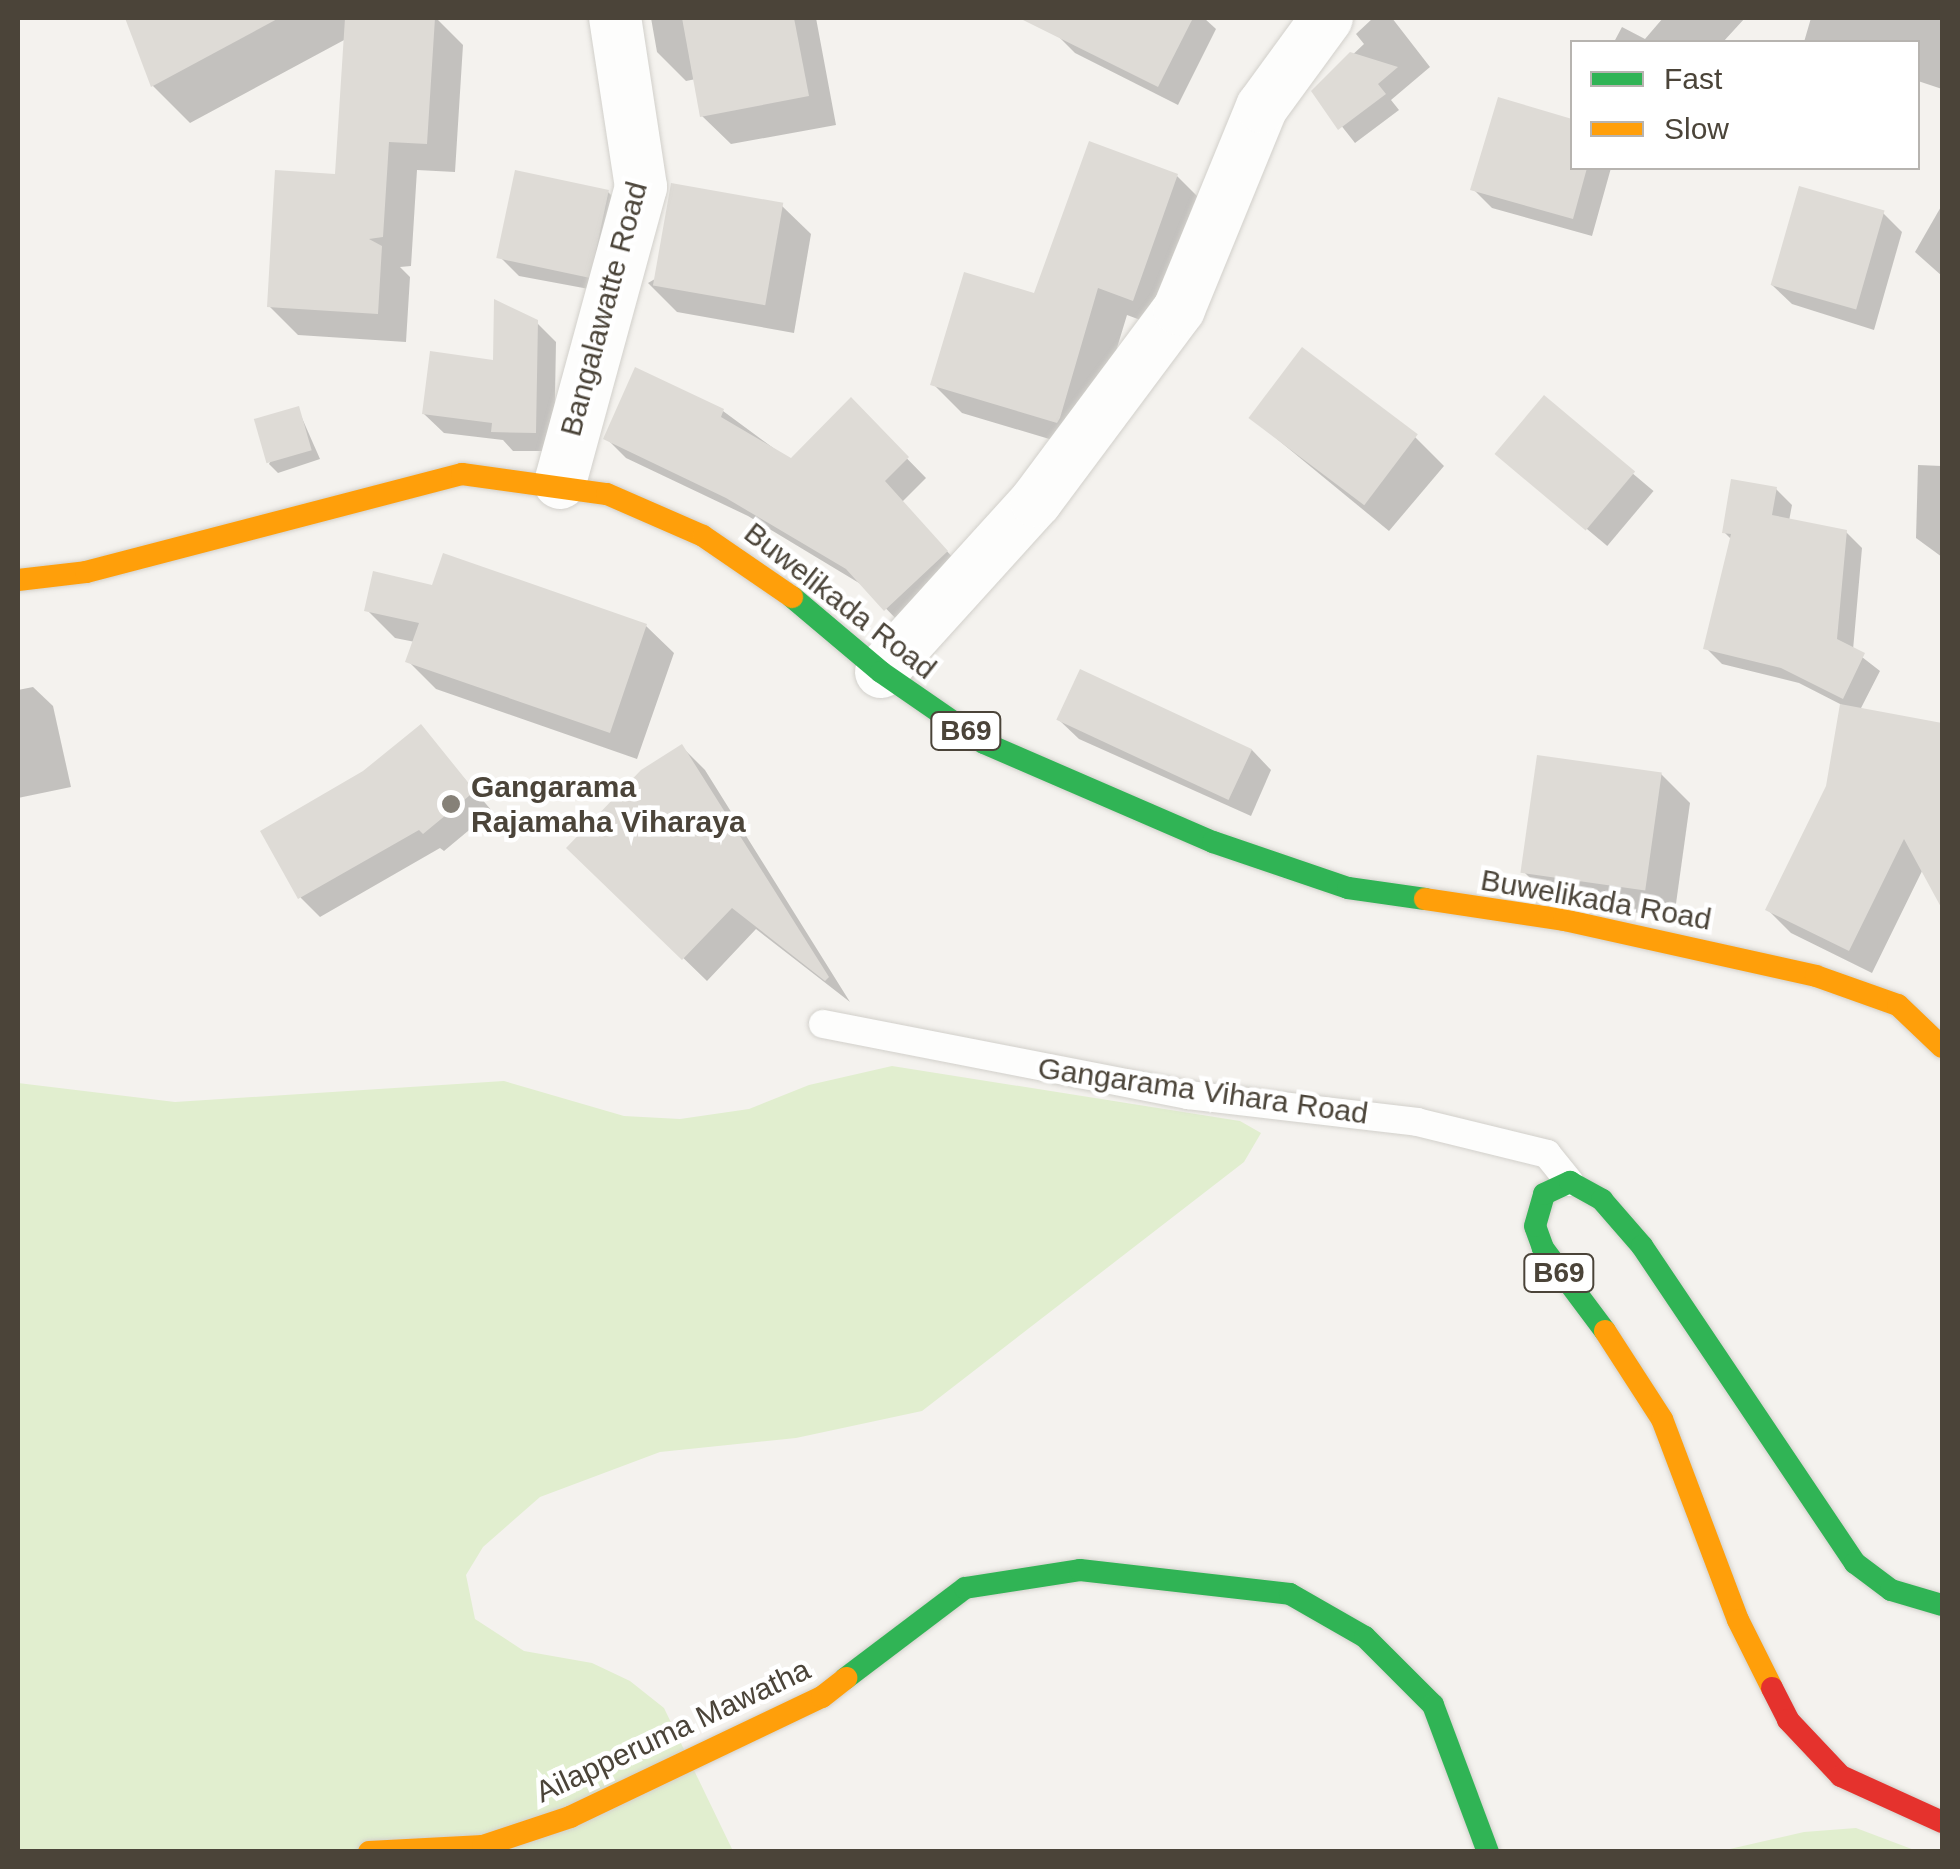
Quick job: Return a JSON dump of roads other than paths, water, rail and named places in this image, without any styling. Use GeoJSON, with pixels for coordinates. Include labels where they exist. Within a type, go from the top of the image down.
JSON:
{"type":"FeatureCollection","features":[{"type":"Feature","properties":{"kind":"main road","name":"Buwelikada Road"},"geometry":{"type":"LineString","coordinates":[[18,580],[86,572],[410,482],[462,474],[560,483],[607,494],[703,536],[760,570],[881,672],[984,743],[1284,868],[1348,888],[1564,920],[1816,976],[1898,1005],[1942,1047]]}},
{"type":"Feature","properties":{"kind":"main road","name":"B69"},"geometry":{"type":"LineString","coordinates":[[1942,1605],[1891,1590],[1856,1563],[1642,1246],[1602,1200],[1570,1182],[1544,1194],[1536,1208],[1543,1248],[1654,1405],[1738,1620],[1780,1705],[1841,1776],[1942,1822]]}},
{"type":"Feature","properties":{"kind":"main road","name":"Ailapperuma Mawatha"},"geometry":{"type":"LineString","coordinates":[[368,1852],[483,1846],[570,1817],[822,1697],[965,1588],[1080,1570],[1290,1594],[1365,1636],[1433,1706],[1488,1852]]}},
{"type":"Feature","properties":{"kind":"street","name":"Bangalawatte Road"},"geometry":{"type":"LineString","coordinates":[[560,483],[641,186],[615,18]]}},
{"type":"Feature","properties":{"kind":"street"},"geometry":{"type":"LineString","coordinates":[[881,672],[1036,501],[1179,309],[1262,107],[1327,18]]}},
{"type":"Feature","properties":{"kind":"lane","name":"Gangarama Vihara Road"},"geometry":{"type":"LineString","coordinates":[[822,1024],[1188,1095],[1417,1122],[1548,1154],[1570,1182]]}},
{"type":"Feature","properties":{"kind":"place","name":"Gangarama Rajamaha Viharaya"},"geometry":{"type":"Point","coordinates":[451,804]}}]}
